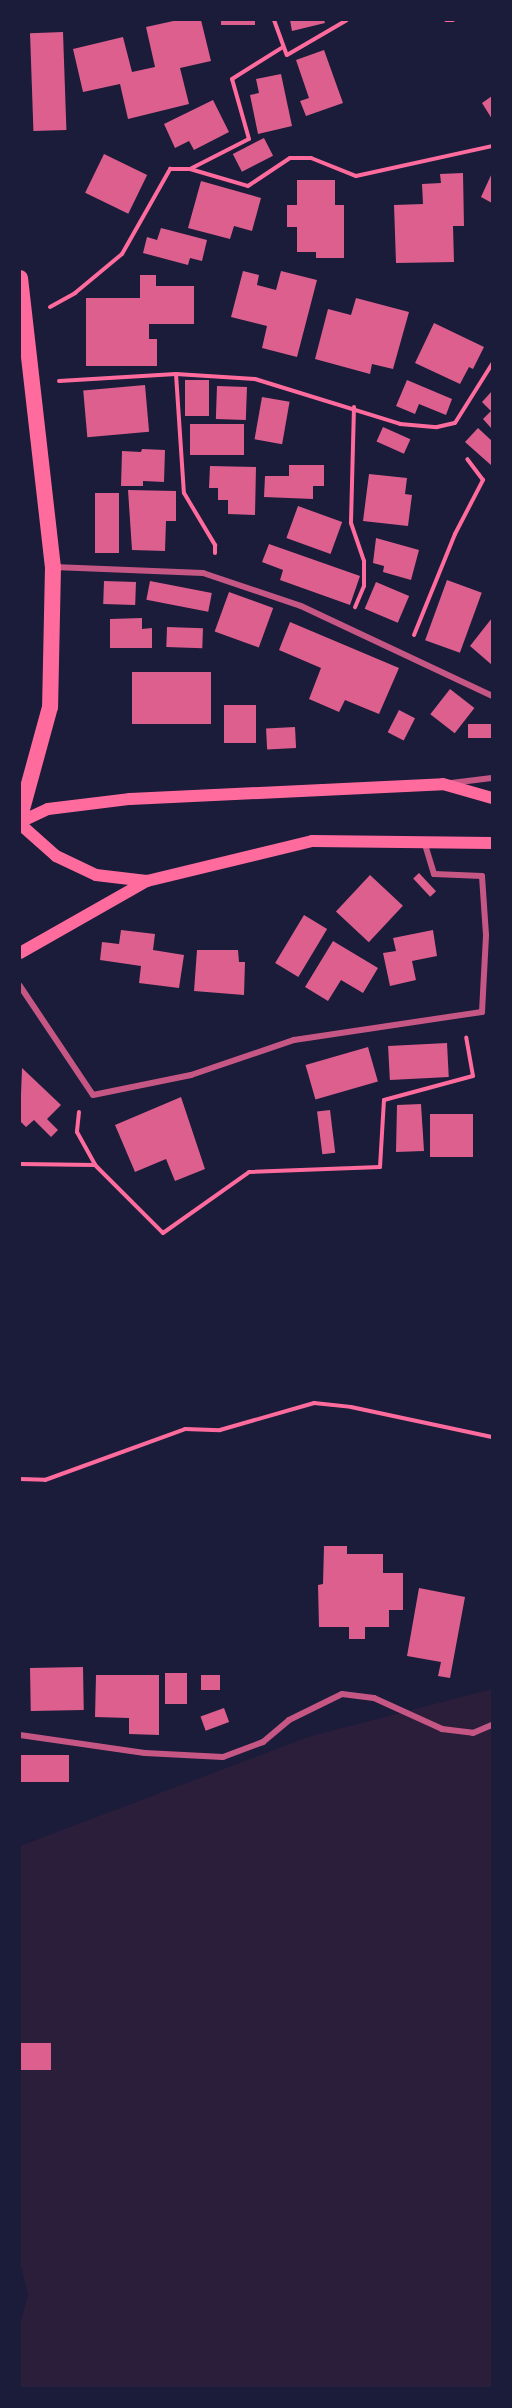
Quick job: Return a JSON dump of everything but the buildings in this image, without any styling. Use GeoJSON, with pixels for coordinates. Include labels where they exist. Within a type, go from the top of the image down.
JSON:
{"type":"FeatureCollection","features":[{"type":"Feature","properties":{"kind":"highway"},"geometry":{"type":"LineString","coordinates":[[20,278],[53,567],[50,707],[20,821]]}},
{"type":"Feature","properties":{"kind":"main road"},"geometry":{"type":"LineString","coordinates":[[147,881],[96,875],[56,856],[20,821],[48,809],[81,803],[443,784],[492,798]]}},
{"type":"Feature","properties":{"kind":"main road"},"geometry":{"type":"LineString","coordinates":[[20,953],[147,881],[312,841],[492,843]]}},
{"type":"Feature","properties":{"kind":"street"},"geometry":{"type":"LineString","coordinates":[[53,567],[203,573],[301,606],[492,696]]}},
{"type":"Feature","properties":{"kind":"street"},"geometry":{"type":"LineString","coordinates":[[443,784],[492,778]]}},
{"type":"Feature","properties":{"kind":"street"},"geometry":{"type":"LineString","coordinates":[[20,986],[93,1095],[191,1075],[294,1040],[462,1017],[482,1012],[486,935],[482,876],[434,874],[424,841]]}},
{"type":"Feature","properties":{"kind":"street"},"geometry":{"type":"LineString","coordinates":[[20,1735],[145,1753],[223,1757],[263,1742],[289,1720],[342,1694],[374,1698],[442,1729],[473,1733],[492,1725]]}},
{"type":"Feature","properties":{"kind":"path"},"geometry":{"type":"LineString","coordinates":[[274,20],[286,55],[347,20]]}},
{"type":"Feature","properties":{"kind":"path"},"geometry":{"type":"LineString","coordinates":[[446,20],[453,20]]}},
{"type":"Feature","properties":{"kind":"path"},"geometry":{"type":"LineString","coordinates":[[190,170],[249,139],[232,79],[283,47]]}},
{"type":"Feature","properties":{"kind":"path"},"geometry":{"type":"LineString","coordinates":[[26,321],[75,293],[122,254],[170,169],[190,170],[248,186],[290,158],[311,158],[356,176],[492,146]]}},
{"type":"Feature","properties":{"kind":"path"},"geometry":{"type":"LineString","coordinates":[[31,383],[176,374],[255,379],[354,407],[400,424],[437,428],[455,423],[492,364]]}},
{"type":"Feature","properties":{"kind":"path"},"geometry":{"type":"LineString","coordinates":[[176,374],[184,493],[214,545],[216,578]]}},
{"type":"Feature","properties":{"kind":"path"},"geometry":{"type":"LineString","coordinates":[[347,627],[364,586],[364,561],[351,523],[354,407]]}},
{"type":"Feature","properties":{"kind":"path"},"geometry":{"type":"LineString","coordinates":[[406,655],[455,534],[483,480],[467,459]]}},
{"type":"Feature","properties":{"kind":"path"},"geometry":{"type":"LineString","coordinates":[[93,1095],[80,1109],[77,1132],[95,1165],[163,1233],[249,1172],[380,1167],[384,1100],[473,1076],[462,1017]]}},
{"type":"Feature","properties":{"kind":"path"},"geometry":{"type":"LineString","coordinates":[[20,1164],[95,1165]]}},
{"type":"Feature","properties":{"kind":"path"},"geometry":{"type":"LineString","coordinates":[[20,1479],[45,1480],[185,1429],[220,1430],[314,1403],[351,1407],[492,1437]]}},
{"type":"Feature","properties":{"kind":"shaded area"},"geometry":{"type":"Polygon","coordinates":[[[492,1689],[492,2388],[20,2388],[20,2323],[28,2296],[20,2261],[20,1846],[308,1737],[492,1689]]]}}]}
